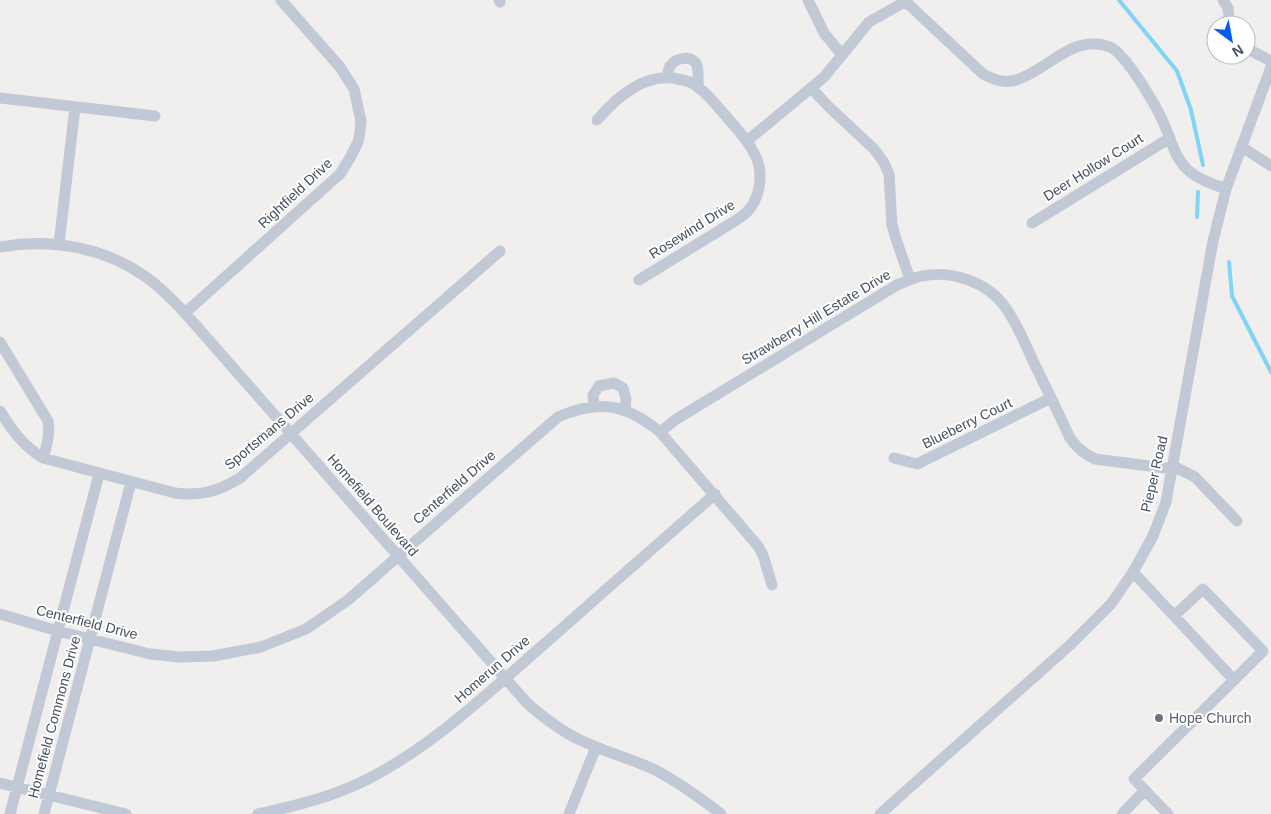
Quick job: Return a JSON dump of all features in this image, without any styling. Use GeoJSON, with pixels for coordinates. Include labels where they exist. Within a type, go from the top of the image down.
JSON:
{"type":"FeatureCollection","features":[{"type":"Feature","properties":{"kind":"street","name":"Rightfield Drive"},"geometry":{"type":"LineString","coordinates":[[185,313],[340,174],[358,142],[360,121],[354,89],[340,67],[281,0]]}},
{"type":"Feature","properties":{"kind":"street"},"geometry":{"type":"LineString","coordinates":[[808,0],[824,33],[842,55]]}},
{"type":"Feature","properties":{"kind":"street"},"geometry":{"type":"LineString","coordinates":[[1223,0],[1228,8],[1229,15]]}},
{"type":"Feature","properties":{"kind":"street"},"geometry":{"type":"LineString","coordinates":[[747,141],[812,89],[869,22],[907,1],[983,74],[994,80],[1003,82],[1015,81],[1072,48],[1085,44],[1100,44],[1111,47],[1130,66],[1163,121],[1177,156],[1186,169],[1226,189]]}},
{"type":"Feature","properties":{"kind":"street"},"geometry":{"type":"LineString","coordinates":[[1256,53],[1271,61]]}},
{"type":"Feature","properties":{"kind":"street"},"geometry":{"type":"LineString","coordinates":[[597,120],[610,105],[627,92],[650,79],[667,77],[694,84],[699,77],[697,64],[693,60],[685,58],[676,60],[669,66],[667,77]]}},
{"type":"Feature","properties":{"kind":"street","name":"Pieper Road"},"geometry":{"type":"LineString","coordinates":[[880,814],[1070,645],[1111,604],[1133,572],[1153,536],[1166,502],[1213,241],[1226,189],[1271,67]]}},
{"type":"Feature","properties":{"kind":"street","name":"Rosewind Drive"},"geometry":{"type":"LineString","coordinates":[[639,280],[747,212],[755,201],[759,188],[759,164],[754,152],[747,141],[704,91],[694,84]]}},
{"type":"Feature","properties":{"kind":"street"},"geometry":{"type":"LineString","coordinates":[[812,89],[874,148],[883,161],[889,174],[892,225],[910,280]]}},
{"type":"Feature","properties":{"kind":"street"},"geometry":{"type":"LineString","coordinates":[[0,98],[154,116]]}},
{"type":"Feature","properties":{"kind":"street"},"geometry":{"type":"LineString","coordinates":[[59,244],[75,107]]}},
{"type":"Feature","properties":{"kind":"street","name":"Deer Hollow Court"},"geometry":{"type":"LineString","coordinates":[[1032,223],[1170,138]]}},
{"type":"Feature","properties":{"kind":"street"},"geometry":{"type":"LineString","coordinates":[[1242,147],[1271,166]]}},
{"type":"Feature","properties":{"kind":"street","name":"Homefield Boulevard"},"geometry":{"type":"LineString","coordinates":[[0,247],[59,244],[84,249],[108,256],[128,265],[146,277],[165,292],[185,313],[527,703],[544,718],[579,740],[652,769],[702,799],[721,814]]}},
{"type":"Feature","properties":{"kind":"street","name":"Sportsmans Drive"},"geometry":{"type":"LineString","coordinates":[[0,411],[19,439],[30,450],[43,458],[175,493],[194,495],[210,492],[240,478],[500,251]]}},
{"type":"Feature","properties":{"kind":"street","name":"Strawberry Hill Estate Drive"},"geometry":{"type":"LineString","coordinates":[[660,432],[675,420],[880,295],[910,280],[924,276],[955,277],[972,281],[996,297],[1005,306],[1070,438],[1085,455],[1095,459],[1173,467],[1195,477],[1237,521]]}},
{"type":"Feature","properties":{"kind":"street"},"geometry":{"type":"LineString","coordinates":[[0,342],[48,421],[50,431],[43,458]]}},
{"type":"Feature","properties":{"kind":"street"},"geometry":{"type":"LineString","coordinates":[[594,406],[593,395],[599,386],[614,383],[623,388],[626,399],[625,410]]}},
{"type":"Feature","properties":{"kind":"street","name":"Blueberry Court"},"geometry":{"type":"LineString","coordinates":[[894,458],[917,464],[1051,398]]}},
{"type":"Feature","properties":{"kind":"street","name":"Centerfield Drive"},"geometry":{"type":"LineString","coordinates":[[0,614],[150,654],[179,657],[213,656],[261,647],[306,628],[348,600],[558,417],[572,411],[594,406],[608,406],[632,412],[646,420],[660,432],[758,546],[763,555],[772,585]]}},
{"type":"Feature","properties":{"kind":"street","name":"Homefield Commons Drive"},"geometry":{"type":"LineString","coordinates":[[10,814],[99,474]]}},
{"type":"Feature","properties":{"kind":"street","name":"Homefield Commons Drive"},"geometry":{"type":"LineString","coordinates":[[44,814],[130,482]]}},
{"type":"Feature","properties":{"kind":"street","name":"Homerun Drive"},"geometry":{"type":"LineString","coordinates":[[258,814],[308,802],[365,781],[422,747],[448,728],[714,494]]}},
{"type":"Feature","properties":{"kind":"street"},"geometry":{"type":"LineString","coordinates":[[1133,572],[1234,680]]}},
{"type":"Feature","properties":{"kind":"street"},"geometry":{"type":"LineString","coordinates":[[1168,814],[1134,779],[1264,651],[1203,590],[1175,616]]}},
{"type":"Feature","properties":{"kind":"street"},"geometry":{"type":"LineString","coordinates":[[569,814],[596,747]]}},
{"type":"Feature","properties":{"kind":"street"},"geometry":{"type":"LineString","coordinates":[[0,783],[126,814]]}},
{"type":"Feature","properties":{"kind":"street"},"geometry":{"type":"LineString","coordinates":[[1122,814],[1145,790]]}},
{"type":"Feature","properties":{"kind":"waterway"},"geometry":{"type":"LineString","coordinates":[[1119,0],[1177,71],[1191,110],[1203,165]]}},
{"type":"Feature","properties":{"kind":"waterway"},"geometry":{"type":"LineString","coordinates":[[1197,217],[1198,192]]}},
{"type":"Feature","properties":{"kind":"waterway"},"geometry":{"type":"LineString","coordinates":[[1229,262],[1232,296],[1271,372]]}},
{"type":"Feature","properties":{"kind":"place","name":"Hope Church"},"geometry":{"type":"Point","coordinates":[1159,718]}}]}
